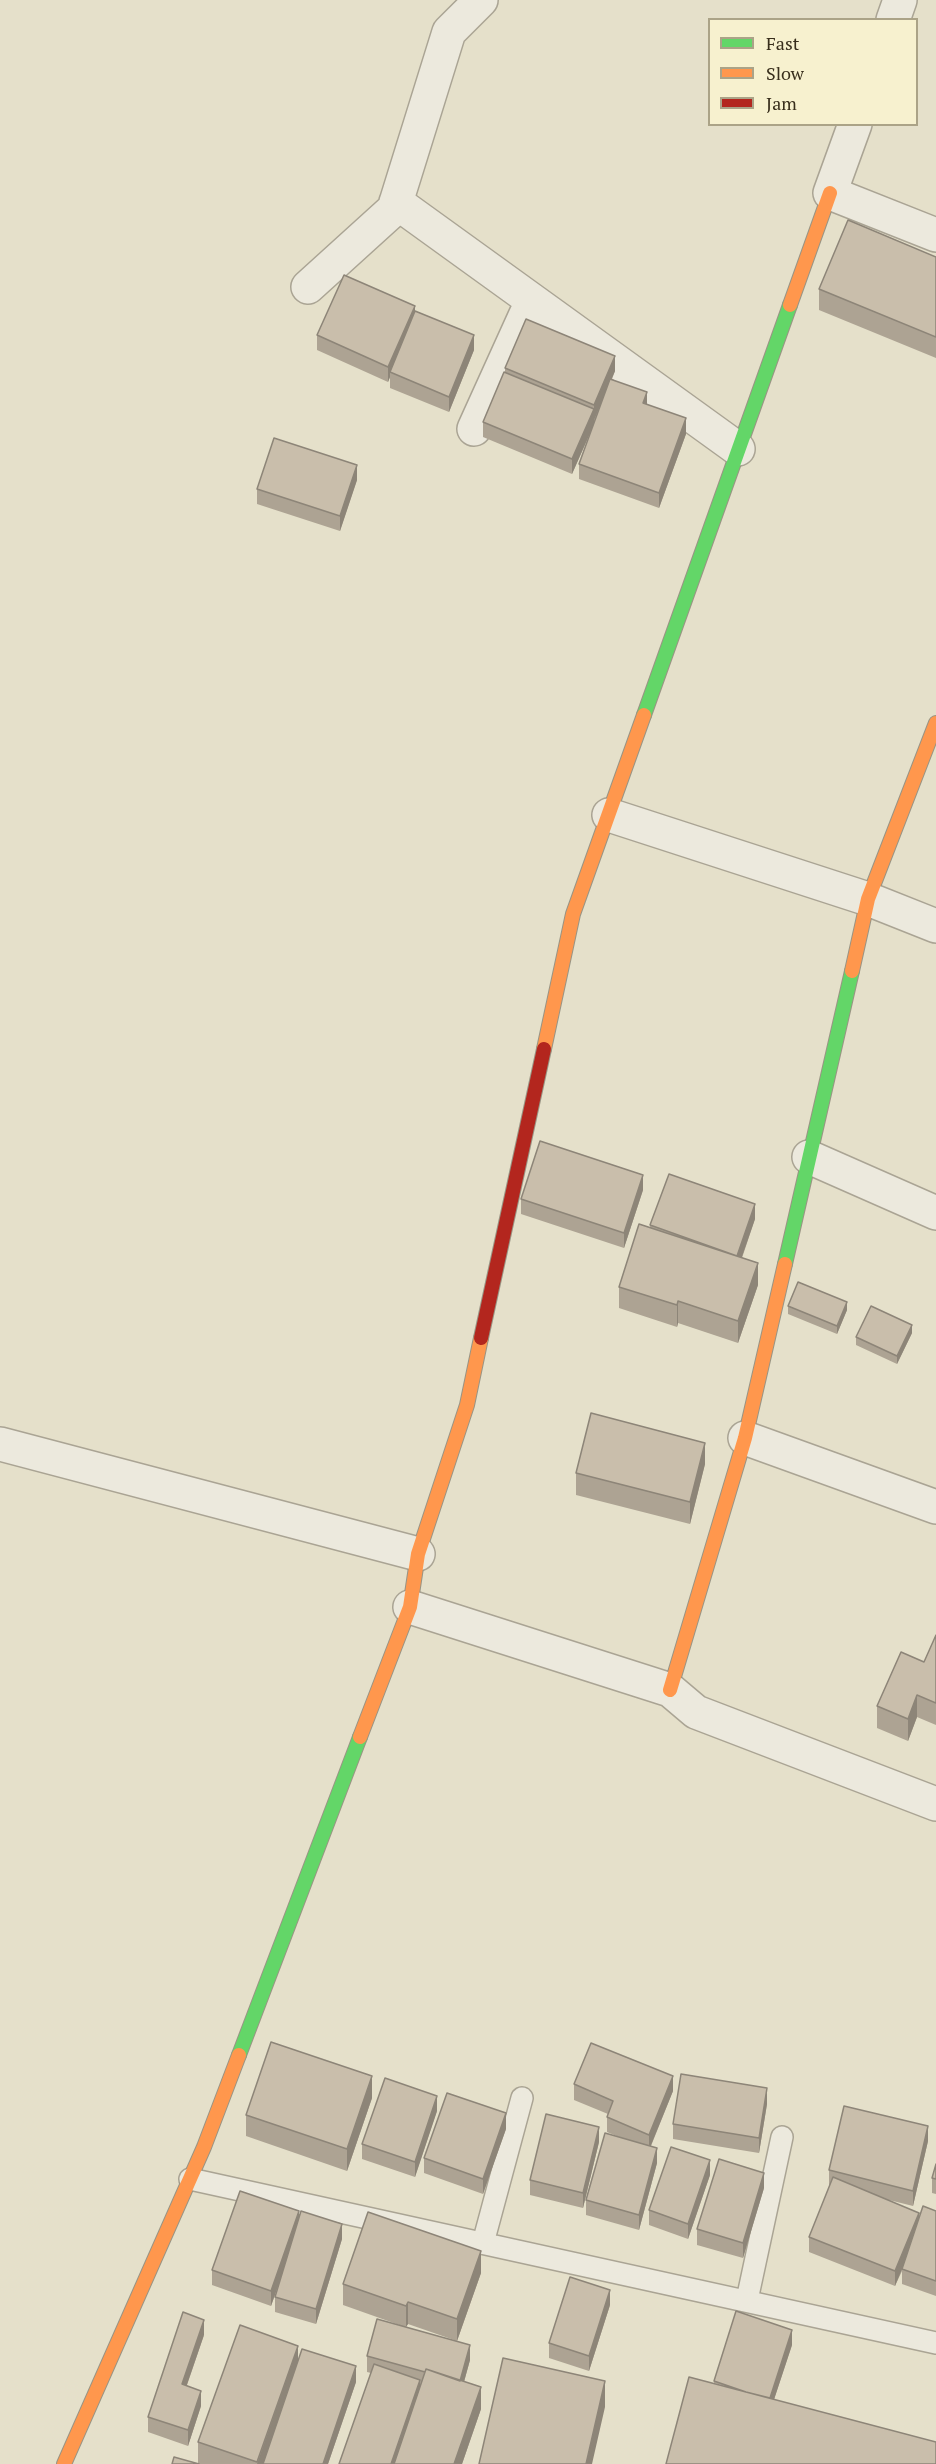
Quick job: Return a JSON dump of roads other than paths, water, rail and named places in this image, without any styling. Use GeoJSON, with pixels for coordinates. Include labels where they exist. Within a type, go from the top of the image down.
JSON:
{"type":"FeatureCollection","features":[{"type":"Feature","properties":{"kind":"street"},"geometry":{"type":"LineString","coordinates":[[308,287],[394,209],[449,32],[481,0]]}},
{"type":"Feature","properties":{"kind":"street"},"geometry":{"type":"LineString","coordinates":[[894,18],[900,0]]}},
{"type":"Feature","properties":{"kind":"street"},"geometry":{"type":"LineString","coordinates":[[64,2464],[190,2179],[410,1606],[418,1554],[467,1406],[573,914],[854,126]]}},
{"type":"Feature","properties":{"kind":"street"},"geometry":{"type":"LineString","coordinates":[[830,194],[936,235]]}},
{"type":"Feature","properties":{"kind":"street"},"geometry":{"type":"LineString","coordinates":[[396,202],[738,449]]}},
{"type":"Feature","properties":{"kind":"street"},"geometry":{"type":"LineString","coordinates":[[474,429],[532,301]]}},
{"type":"Feature","properties":{"kind":"street"},"geometry":{"type":"LineString","coordinates":[[670,1690],[745,1438],[868,899],[936,723]]}},
{"type":"Feature","properties":{"kind":"street"},"geometry":{"type":"LineString","coordinates":[[609,814],[868,899],[936,926]]}},
{"type":"Feature","properties":{"kind":"street"},"geometry":{"type":"LineString","coordinates":[[809,1157],[936,1213]]}},
{"type":"Feature","properties":{"kind":"street"},"geometry":{"type":"LineString","coordinates":[[745,1438],[936,1507]]}},
{"type":"Feature","properties":{"kind":"street"},"geometry":{"type":"LineString","coordinates":[[0,1444],[418,1554]]}},
{"type":"Feature","properties":{"kind":"street"},"geometry":{"type":"LineString","coordinates":[[410,1606],[670,1690],[696,1712],[936,1804]]}},
{"type":"Feature","properties":{"kind":"lane"},"geometry":{"type":"LineString","coordinates":[[483,2243],[522,2098]]}},
{"type":"Feature","properties":{"kind":"lane"},"geometry":{"type":"LineString","coordinates":[[747,2300],[782,2137]]}},
{"type":"Feature","properties":{"kind":"lane"},"geometry":{"type":"LineString","coordinates":[[190,2179],[936,2343]]}}]}
